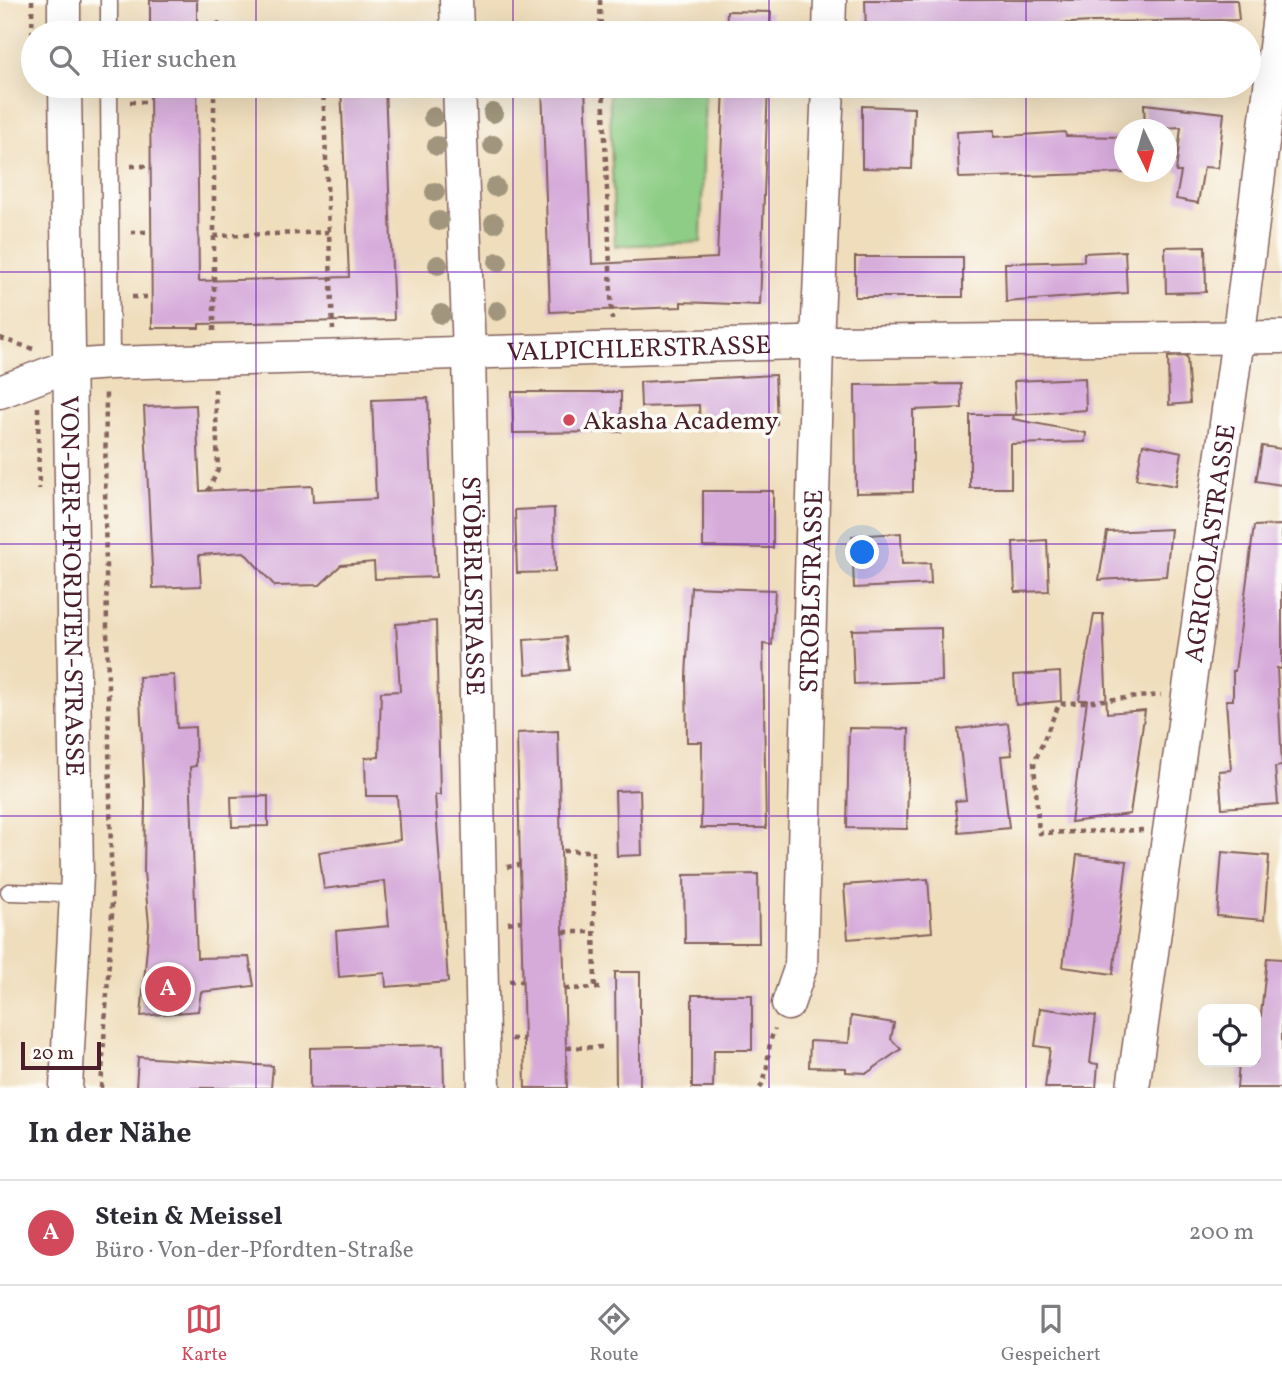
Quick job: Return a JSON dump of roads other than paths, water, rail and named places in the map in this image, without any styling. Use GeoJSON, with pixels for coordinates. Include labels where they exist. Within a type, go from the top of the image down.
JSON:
{"type":"FeatureCollection","features":[{"type":"Feature","properties":{"kind":"street"},"geometry":{"type":"LineString","coordinates":[[64,0],[64,21]]}},
{"type":"Feature","properties":{"kind":"street"},"geometry":{"type":"LineString","coordinates":[[456,0],[457,21]]}},
{"type":"Feature","properties":{"kind":"street"},"geometry":{"type":"LineString","coordinates":[[829,21],[830,0]]}},
{"type":"Feature","properties":{"kind":"street","name":"AGRICOLASTRASSE"},"geometry":{"type":"LineString","coordinates":[[1261,60],[1281,0]]}},
{"type":"Feature","properties":{"kind":"street","name":"VON-DER-PFORDTEN-STRASSE"},"geometry":{"type":"LineString","coordinates":[[65,98],[76,894],[66,1088]]}},
{"type":"Feature","properties":{"kind":"street","name":"STÖBERLSTRASSE"},"geometry":{"type":"LineString","coordinates":[[459,98],[469,353],[484,1088]]}},
{"type":"Feature","properties":{"kind":"street","name":"STROBLSTRASSE"},"geometry":{"type":"LineString","coordinates":[[788,1004],[801,965],[817,343],[827,98]]}},
{"type":"Feature","properties":{"kind":"street","name":"AGRICOLASTRASSE"},"geometry":{"type":"LineString","coordinates":[[1133,1088],[1239,335],[1257,98]]}},
{"type":"Feature","properties":{"kind":"street","name":"VALPICHLERSTRASSE"},"geometry":{"type":"LineString","coordinates":[[0,392],[68,366],[111,363],[817,343],[1239,335],[1282,337]]}},
{"type":"Feature","properties":{"kind":"lane"},"geometry":{"type":"LineString","coordinates":[[109,0],[109,21]]}},
{"type":"Feature","properties":{"kind":"lane"},"geometry":{"type":"LineString","coordinates":[[110,98],[111,363]]}},
{"type":"Feature","properties":{"kind":"lane"},"geometry":{"type":"LineString","coordinates":[[9,892],[76,894]]}},
{"type":"Feature","properties":{"kind":"place","name":"Akasha Academy"},"geometry":{"type":"Point","coordinates":[569,420]}},
{"type":"Feature","properties":{"kind":"place","name":"Stein & Meissel"},"geometry":{"type":"Point","coordinates":[168,989]}}]}
